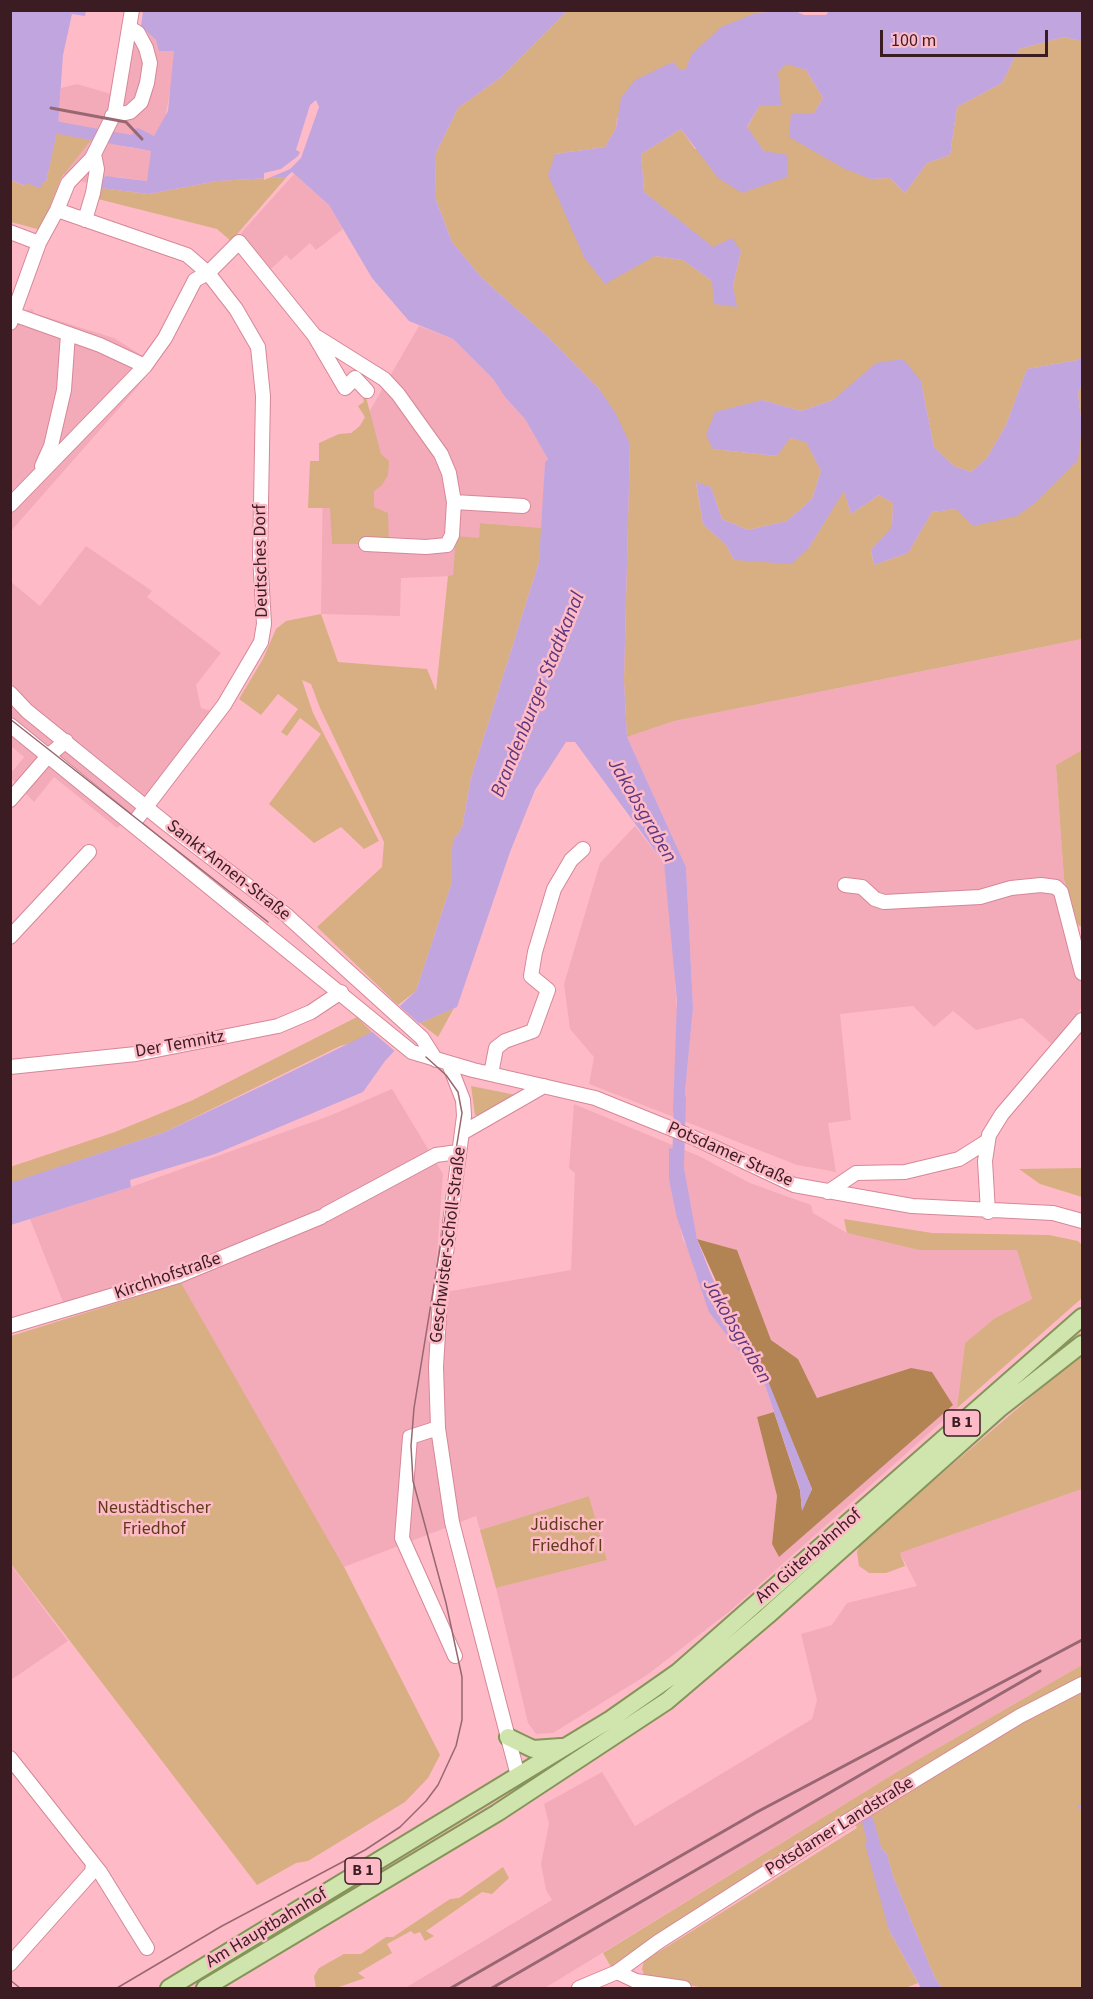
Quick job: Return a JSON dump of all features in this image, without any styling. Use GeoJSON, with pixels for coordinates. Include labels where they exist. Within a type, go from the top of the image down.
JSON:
{"type":"FeatureCollection","features":[{"type":"Feature","properties":{"kind":"main road","name":"Am Güterbahnhof"},"geometry":{"type":"LineString","coordinates":[[524,1797],[667,1701],[1083,1317]]}},
{"type":"Feature","properties":{"kind":"main road","name":"Am Güterbahnhof"},"geometry":{"type":"LineString","coordinates":[[518,1776],[678,1672],[999,1409],[1083,1344]]}},
{"type":"Feature","properties":{"kind":"main road"},"geometry":{"type":"LineString","coordinates":[[508,1737],[524,1746],[543,1750],[573,1742]]}},
{"type":"Feature","properties":{"kind":"main road"},"geometry":{"type":"LineString","coordinates":[[518,1776],[524,1797]]}},
{"type":"Feature","properties":{"kind":"main road","name":"Am Hauptbahnhof"},"geometry":{"type":"LineString","coordinates":[[169,1989],[518,1776]]}},
{"type":"Feature","properties":{"kind":"main road","name":"Am Hauptbahnhof"},"geometry":{"type":"LineString","coordinates":[[205,1989],[381,1886],[524,1797]]}},
{"type":"Feature","properties":{"kind":"street"},"geometry":{"type":"LineString","coordinates":[[132,10],[118,96],[111,119],[95,151],[68,183],[57,210],[39,243],[11,316],[68,334],[145,366]]}},
{"type":"Feature","properties":{"kind":"street"},"geometry":{"type":"LineString","coordinates":[[111,119],[130,112],[141,102],[147,83],[150,63],[146,48],[138,33],[130,28]]}},
{"type":"Feature","properties":{"kind":"street"},"geometry":{"type":"LineString","coordinates":[[85,220],[93,194],[97,168],[95,151]]}},
{"type":"Feature","properties":{"kind":"street","name":"Deutsches Dorf"},"geometry":{"type":"LineString","coordinates":[[57,210],[187,255],[208,273],[236,309],[258,347],[263,396],[260,556],[264,620],[261,642],[224,705],[133,824]]}},
{"type":"Feature","properties":{"kind":"street"},"geometry":{"type":"LineString","coordinates":[[10,232],[39,243]]}},
{"type":"Feature","properties":{"kind":"street"},"geometry":{"type":"LineString","coordinates":[[10,505],[145,366],[165,338],[195,280],[208,273],[239,242],[314,335],[345,388],[360,373]]}},
{"type":"Feature","properties":{"kind":"street"},"geometry":{"type":"LineString","coordinates":[[39,474],[51,446],[61,403],[68,334]]}},
{"type":"Feature","properties":{"kind":"street"},"geometry":{"type":"LineString","coordinates":[[314,335],[360,373],[384,380],[398,394],[441,454],[449,473],[454,502],[454,524],[447,545],[426,547],[366,544]]}},
{"type":"Feature","properties":{"kind":"street"},"geometry":{"type":"LineString","coordinates":[[360,373],[368,391]]}},
{"type":"Feature","properties":{"kind":"street"},"geometry":{"type":"LineString","coordinates":[[454,502],[523,506]]}},
{"type":"Feature","properties":{"kind":"street","name":"Sankt-Annen-Straße"},"geometry":{"type":"LineString","coordinates":[[10,693],[27,711],[285,914],[422,1038],[443,1062]]}},
{"type":"Feature","properties":{"kind":"street","name":"Sankt-Annen-Straße"},"geometry":{"type":"LineString","coordinates":[[10,725],[411,1051],[443,1062]]}},
{"type":"Feature","properties":{"kind":"street"},"geometry":{"type":"LineString","coordinates":[[10,800],[48,756],[66,741]]}},
{"type":"Feature","properties":{"kind":"street"},"geometry":{"type":"LineString","coordinates":[[491,1074],[496,1048],[505,1041],[532,1031],[548,990],[531,976],[535,952],[554,889],[571,860],[583,849]]}},
{"type":"Feature","properties":{"kind":"street"},"geometry":{"type":"LineString","coordinates":[[10,937],[89,852]]}},
{"type":"Feature","properties":{"kind":"street"},"geometry":{"type":"LineString","coordinates":[[845,885],[862,887],[875,899],[884,902],[980,897],[1011,888],[1041,885],[1056,887],[1061,892],[1083,973]]}},
{"type":"Feature","properties":{"kind":"street","name":"Der Temnitz"},"geometry":{"type":"LineString","coordinates":[[10,1066],[41,1066],[136,1054],[278,1026],[311,1012],[341,992]]}},
{"type":"Feature","properties":{"kind":"street"},"geometry":{"type":"LineString","coordinates":[[828,1192],[856,1173],[905,1172],[959,1159],[986,1143],[1002,1114],[1083,1020]]}},
{"type":"Feature","properties":{"kind":"street","name":"Potsdamer Straße"},"geometry":{"type":"LineString","coordinates":[[443,1062],[596,1098],[692,1137],[764,1173],[794,1185],[912,1206],[988,1212],[1053,1213],[1083,1221]]}},
{"type":"Feature","properties":{"kind":"street","name":"Geschwister-Scholl-Straße"},"geometry":{"type":"LineString","coordinates":[[443,1062],[465,1107],[440,1299],[436,1367],[438,1428],[452,1522],[518,1776]]}},
{"type":"Feature","properties":{"kind":"street"},"geometry":{"type":"LineString","coordinates":[[462,1133],[543,1086]]}},
{"type":"Feature","properties":{"kind":"street"},"geometry":{"type":"LineString","coordinates":[[986,1143],[988,1212]]}},
{"type":"Feature","properties":{"kind":"street","name":"Kirchhofstraße"},"geometry":{"type":"LineString","coordinates":[[10,1326],[178,1276],[323,1215],[436,1155],[458,1152]]}},
{"type":"Feature","properties":{"kind":"street"},"geometry":{"type":"LineString","coordinates":[[438,1428],[410,1437],[402,1538],[455,1656]]}},
{"type":"Feature","properties":{"kind":"street","name":"Potsdamer Landstraße"},"geometry":{"type":"LineString","coordinates":[[579,1989],[617,1972],[658,1942],[836,1828],[1020,1716],[1083,1684]]}},
{"type":"Feature","properties":{"kind":"street"},"geometry":{"type":"LineString","coordinates":[[10,1758],[100,1872],[147,1948]]}},
{"type":"Feature","properties":{"kind":"street"},"geometry":{"type":"LineString","coordinates":[[10,1964],[92,1872],[93,1864]]}},
{"type":"Feature","properties":{"kind":"street"},"geometry":{"type":"LineString","coordinates":[[617,1972],[636,1981],[684,1989]]}},
{"type":"Feature","properties":{"kind":"shaded area"},"geometry":{"type":"Polygon","coordinates":[[[141,26],[156,40],[174,51],[174,69],[165,119],[154,136],[133,130],[133,134],[122,137],[122,146],[152,151],[147,181],[117,177],[100,188],[49,169],[58,127],[61,88],[77,84],[118,96],[130,28],[141,26]]]}},
{"type":"Feature","properties":{"kind":"shaded area"},"geometry":{"type":"Polygon","coordinates":[[[294,174],[329,205],[343,229],[316,250],[310,243],[291,260],[286,255],[271,269],[241,233],[294,174]]]}},
{"type":"Feature","properties":{"kind":"shaded area"},"geometry":{"type":"Polygon","coordinates":[[[32,309],[34,313],[114,338],[146,358],[167,323],[178,329],[155,365],[136,389],[11,531],[11,315],[32,309]]]}},
{"type":"Feature","properties":{"kind":"shaded area"},"geometry":{"type":"Polygon","coordinates":[[[419,326],[453,339],[493,379],[505,397],[525,419],[548,459],[545,462],[542,528],[481,523],[479,538],[453,576],[401,578],[400,616],[321,614],[323,471],[365,419],[419,326]]]}},
{"type":"Feature","properties":{"kind":"shaded area"},"geometry":{"type":"Polygon","coordinates":[[[86,546],[152,591],[147,597],[221,653],[196,685],[201,708],[218,713],[147,807],[117,828],[54,777],[34,802],[11,778],[11,773],[24,757],[11,746],[10,581],[40,606],[86,546]]]}},
{"type":"Feature","properties":{"kind":"shaded area"},"geometry":{"type":"Polygon","coordinates":[[[1082,639],[1082,750],[1056,765],[1064,879],[1082,947],[1082,1007],[1053,1045],[1022,1018],[976,1030],[953,1011],[934,1027],[913,1006],[840,1014],[851,1120],[828,1123],[836,1172],[797,1165],[589,1084],[594,1057],[570,1029],[564,984],[600,863],[635,826],[664,863],[673,944],[683,1113],[693,1008],[686,867],[627,737],[674,721],[1082,639]]]}},
{"type":"Feature","properties":{"kind":"shaded area"},"geometry":{"type":"Polygon","coordinates":[[[392,1089],[443,1174],[434,1294],[571,1270],[575,1173],[569,1168],[574,1104],[699,1156],[750,1183],[811,1205],[813,1213],[847,1233],[919,1250],[1017,1249],[1032,1299],[995,1318],[965,1343],[957,1408],[730,1611],[647,1675],[553,1733],[536,1734],[528,1723],[496,1588],[607,1560],[589,1496],[480,1530],[476,1516],[344,1567],[181,1284],[69,1317],[30,1219],[131,1187],[329,1116],[392,1089]],[[681,1151],[669,1180],[683,1240],[692,1256],[709,1311],[765,1385],[774,1412],[757,1417],[777,1496],[772,1544],[779,1557],[911,1368],[817,1398],[798,1359],[771,1340],[737,1250],[697,1239],[681,1151]]]}},
{"type":"Feature","properties":{"kind":"shaded area"},"geometry":{"type":"Polygon","coordinates":[[[697,1239],[737,1250],[771,1340],[798,1359],[817,1398],[911,1368],[932,1372],[953,1405],[779,1557],[772,1544],[777,1496],[757,1417],[774,1412],[800,1490],[802,1510],[812,1489],[756,1356],[743,1341],[697,1239]]]}},
{"type":"Feature","properties":{"kind":"shaded area"},"geometry":{"type":"Polygon","coordinates":[[[1082,1489],[1082,1665],[905,1767],[545,1988],[405,1988],[552,1900],[546,1890],[541,1864],[549,1824],[544,1804],[602,1772],[635,1826],[812,1719],[817,1700],[801,1634],[832,1625],[847,1603],[917,1586],[900,1553],[1082,1489]]]}},
{"type":"Feature","properties":{"kind":"shaded area"},"geometry":{"type":"Polygon","coordinates":[[[11,1565],[68,1641],[10,1680],[11,1565]]]}},
{"type":"Feature","properties":{"kind":"green space"},"geometry":{"type":"Polygon","coordinates":[[[567,11],[778,11],[756,13],[686,69],[679,69],[617,118],[616,128],[605,147],[555,154],[584,257],[655,256],[683,260],[712,281],[736,307],[733,286],[741,251],[713,248],[644,192],[641,154],[681,129],[695,149],[764,151],[747,128],[778,72],[787,63],[806,70],[823,98],[814,113],[871,179],[890,178],[905,193],[927,163],[950,155],[957,107],[1002,83],[1019,49],[1064,37],[1082,41],[1082,355],[1078,360],[1027,369],[1006,425],[987,458],[971,472],[954,466],[934,447],[921,381],[850,387],[833,400],[801,411],[762,400],[713,449],[777,456],[789,438],[806,441],[821,471],[812,499],[787,521],[748,530],[722,519],[711,487],[696,483],[703,524],[726,545],[734,560],[808,549],[844,490],[851,514],[879,495],[893,503],[892,528],[871,550],[874,565],[908,553],[932,512],[956,509],[1082,426],[1082,639],[674,721],[627,737],[624,680],[630,444],[600,390],[549,338],[482,278],[452,242],[435,197],[436,153],[458,108],[500,78],[567,11]]]}},
{"type":"Feature","properties":{"kind":"green space"},"geometry":{"type":"Polygon","coordinates":[[[57,131],[91,140],[61,178],[41,230],[11,222],[11,180],[24,186],[26,183],[46,182],[57,131]]]}},
{"type":"Feature","properties":{"kind":"green space"},"geometry":{"type":"Polygon","coordinates":[[[291,172],[231,241],[217,229],[98,199],[100,188],[149,194],[217,181],[286,177],[291,172]]]}},
{"type":"Feature","properties":{"kind":"green space"},"geometry":{"type":"Polygon","coordinates":[[[1082,385],[1082,426],[1078,393],[1082,385]]]}},
{"type":"Feature","properties":{"kind":"green space"},"geometry":{"type":"Polygon","coordinates":[[[366,397],[381,454],[389,461],[388,475],[382,485],[374,491],[374,507],[388,513],[389,544],[332,544],[330,508],[308,508],[310,461],[319,461],[319,443],[339,434],[351,433],[360,426],[365,417],[358,406],[364,402],[363,398],[366,397]]]}},
{"type":"Feature","properties":{"kind":"green space"},"geometry":{"type":"Polygon","coordinates":[[[480,523],[542,528],[539,562],[471,778],[462,828],[454,839],[452,882],[416,991],[398,1005],[317,927],[382,867],[384,842],[320,708],[311,684],[302,680],[313,713],[379,841],[364,849],[341,827],[314,843],[269,804],[321,734],[300,718],[287,736],[281,732],[298,709],[278,694],[261,715],[239,699],[263,659],[276,629],[286,621],[321,614],[338,662],[427,669],[436,691],[448,576],[453,575],[456,536],[479,538],[480,523]]]}},
{"type":"Feature","properties":{"kind":"green space"},"geometry":{"type":"Polygon","coordinates":[[[1082,750],[1082,927],[1078,925],[1064,879],[1056,765],[1082,750]]]}},
{"type":"Feature","properties":{"kind":"green space"},"geometry":{"type":"Polygon","coordinates":[[[454,1008],[438,1037],[420,1023],[454,1008]]]}},
{"type":"Feature","properties":{"kind":"green space"},"geometry":{"type":"Polygon","coordinates":[[[357,1017],[372,1032],[355,1042],[340,1046],[165,1132],[11,1183],[10,1167],[115,1132],[193,1100],[357,1017]]]}},
{"type":"Feature","properties":{"kind":"green space"},"geometry":{"type":"Polygon","coordinates":[[[471,1086],[516,1095],[482,1116],[475,1115],[471,1086]]]}},
{"type":"Feature","properties":{"kind":"green space"},"geometry":{"type":"Polygon","coordinates":[[[1082,1168],[1082,1197],[1040,1184],[1019,1169],[1082,1168]]]}},
{"type":"Feature","properties":{"kind":"green space"},"geometry":{"type":"Polygon","coordinates":[[[844,1219],[932,1233],[1049,1235],[1078,1241],[1082,1245],[1082,1298],[957,1408],[965,1343],[995,1318],[1032,1299],[1017,1250],[919,1250],[847,1233],[844,1219]]]}},
{"type":"Feature","properties":{"kind":"green space","name":"Neustädtischer Friedhof"},"geometry":{"type":"Polygon","coordinates":[[[181,1283],[344,1567],[440,1755],[428,1778],[405,1802],[308,1861],[296,1863],[257,1885],[11,1564],[11,1336],[181,1283]]]}},
{"type":"Feature","properties":{"kind":"green space"},"geometry":{"type":"Polygon","coordinates":[[[1082,1353],[1082,1489],[900,1553],[905,1566],[886,1573],[869,1573],[859,1566],[857,1552],[860,1544],[1082,1353]]]}},
{"type":"Feature","properties":{"kind":"green space","name":"Jüdischer Friedhof I"},"geometry":{"type":"Polygon","coordinates":[[[589,1496],[607,1560],[496,1588],[480,1530],[589,1496]]]}},
{"type":"Feature","properties":{"kind":"green space"},"geometry":{"type":"Polygon","coordinates":[[[1082,1665],[1082,1988],[942,1988],[934,1976],[893,1876],[887,1854],[881,1848],[877,1833],[889,1930],[918,1983],[905,1988],[705,1988],[645,1977],[642,1969],[644,1961],[857,1828],[850,1814],[611,1967],[603,1953],[905,1767],[1082,1665]]]}},
{"type":"Feature","properties":{"kind":"green space"},"geometry":{"type":"Polygon","coordinates":[[[503,1867],[509,1878],[492,1894],[482,1892],[426,1931],[434,1936],[425,1941],[420,1932],[414,1934],[411,1931],[387,1944],[392,1953],[358,1973],[365,1978],[336,1988],[316,1988],[314,1976],[319,1968],[344,1954],[361,1954],[386,1937],[393,1937],[450,1899],[459,1898],[503,1867]]]}},
{"type":"Feature","properties":{"kind":"water"},"geometry":{"type":"Polygon","coordinates":[[[11,10],[86,11],[85,16],[72,14],[63,55],[58,127],[46,182],[43,182],[41,188],[26,183],[25,186],[11,180],[11,10]]]}},
{"type":"Feature","properties":{"kind":"water"},"geometry":{"type":"Polygon","coordinates":[[[793,10],[804,15],[826,15],[830,10],[1082,11],[1082,41],[1064,37],[1019,49],[1002,83],[957,107],[950,155],[927,163],[905,193],[890,178],[871,179],[845,169],[789,137],[791,114],[814,113],[823,98],[806,70],[787,64],[778,72],[781,105],[760,105],[747,127],[764,151],[788,155],[787,177],[742,193],[718,178],[681,129],[641,154],[644,192],[713,247],[732,238],[741,251],[733,286],[737,307],[714,304],[712,281],[683,260],[655,256],[605,284],[584,257],[548,175],[555,154],[605,147],[616,128],[621,98],[635,80],[673,62],[679,69],[686,69],[691,55],[721,27],[756,13],[793,10]]]}},
{"type":"Feature","properties":{"kind":"water","name":"Brandenburger Stadtkanal"},"geometry":{"type":"Polygon","coordinates":[[[143,11],[567,11],[500,78],[458,108],[436,153],[435,197],[452,242],[482,278],[549,338],[600,390],[616,414],[630,444],[624,680],[627,737],[686,867],[693,1008],[683,1113],[673,1112],[677,1001],[664,863],[575,742],[566,742],[535,790],[510,852],[457,1007],[420,1023],[385,1061],[363,1092],[215,1154],[130,1180],[131,1187],[11,1225],[10,1183],[165,1132],[372,1032],[416,991],[452,882],[452,848],[454,839],[462,828],[471,778],[539,562],[545,462],[548,459],[525,419],[505,397],[493,379],[453,339],[409,321],[372,278],[329,205],[292,172],[286,177],[217,181],[149,194],[100,188],[105,176],[147,181],[151,151],[114,144],[118,134],[122,137],[133,134],[133,130],[138,128],[154,136],[168,111],[174,51],[159,51],[156,40],[141,26],[143,11]]]}},
{"type":"Feature","properties":{"kind":"water"},"geometry":{"type":"Polygon","coordinates":[[[1082,355],[1082,385],[1078,393],[1082,426],[1078,460],[1035,503],[1017,516],[973,526],[956,509],[932,512],[908,553],[874,565],[871,550],[892,527],[893,503],[879,495],[851,514],[844,491],[808,549],[791,564],[734,560],[726,545],[703,524],[696,482],[711,487],[722,519],[748,530],[787,521],[812,499],[821,471],[806,442],[790,438],[777,456],[713,449],[706,435],[715,412],[762,400],[801,411],[833,400],[876,363],[903,359],[921,381],[934,447],[954,466],[971,472],[987,458],[1006,425],[1027,369],[1078,360],[1082,355]]]}},
{"type":"Feature","properties":{"kind":"water"},"geometry":{"type":"Polygon","coordinates":[[[669,1148],[681,1151],[697,1239],[711,1275],[743,1341],[756,1356],[768,1381],[812,1489],[802,1511],[800,1489],[765,1385],[709,1312],[677,1218],[669,1180],[669,1148]]]}},
{"type":"Feature","properties":{"kind":"water"},"geometry":{"type":"Polygon","coordinates":[[[872,1831],[877,1833],[881,1848],[887,1854],[893,1876],[934,1976],[942,1988],[921,1988],[889,1930],[865,1844],[872,1831]]]}},
{"type":"Feature","properties":{"kind":"pier"},"geometry":{"type":"Polygon","coordinates":[[[316,100],[319,107],[301,158],[290,169],[264,180],[264,173],[281,169],[298,156],[300,152],[296,150],[310,105],[316,100]]]}},
{"type":"Feature","properties":{"kind":"pier"},"geometry":{"type":"Polygon","coordinates":[[[396,1003],[422,1026],[397,1053],[370,1030],[396,1003]]]}},
{"type":"Feature","properties":{"kind":"waterway"},"geometry":{"type":"LineString","coordinates":[[43,125],[130,141]]}},
{"type":"Feature","properties":{"kind":"waterway"},"geometry":{"type":"LineString","coordinates":[[678,1166],[680,1099]]}},
{"type":"Feature","properties":{"kind":"waterway","name":"Jakobsgraben"},"geometry":{"type":"LineString","coordinates":[[868,1822],[875,1847]]}},
{"type":"Feature","properties":{"kind":"tram line"},"geometry":{"type":"LineString","coordinates":[[10,719],[268,922]]}},
{"type":"Feature","properties":{"kind":"tram line"},"geometry":{"type":"LineString","coordinates":[[117,1988],[222,1926],[365,1850],[400,1827],[426,1801],[438,1785],[456,1746],[462,1720],[462,1677],[446,1603],[413,1481],[411,1446],[414,1408],[462,1113],[458,1092],[446,1075],[426,1057]]}},
{"type":"Feature","properties":{"kind":"tram line"},"geometry":{"type":"LineString","coordinates":[[10,1980],[20,1988]]}},
{"type":"Feature","properties":{"kind":"railway"},"geometry":{"type":"LineString","coordinates":[[51,108],[126,122],[142,139]]}},
{"type":"Feature","properties":{"kind":"railway"},"geometry":{"type":"LineString","coordinates":[[451,1988],[757,1812],[1082,1640]]}},
{"type":"Feature","properties":{"kind":"railway"},"geometry":{"type":"LineString","coordinates":[[492,1988],[1040,1671]]}}]}
